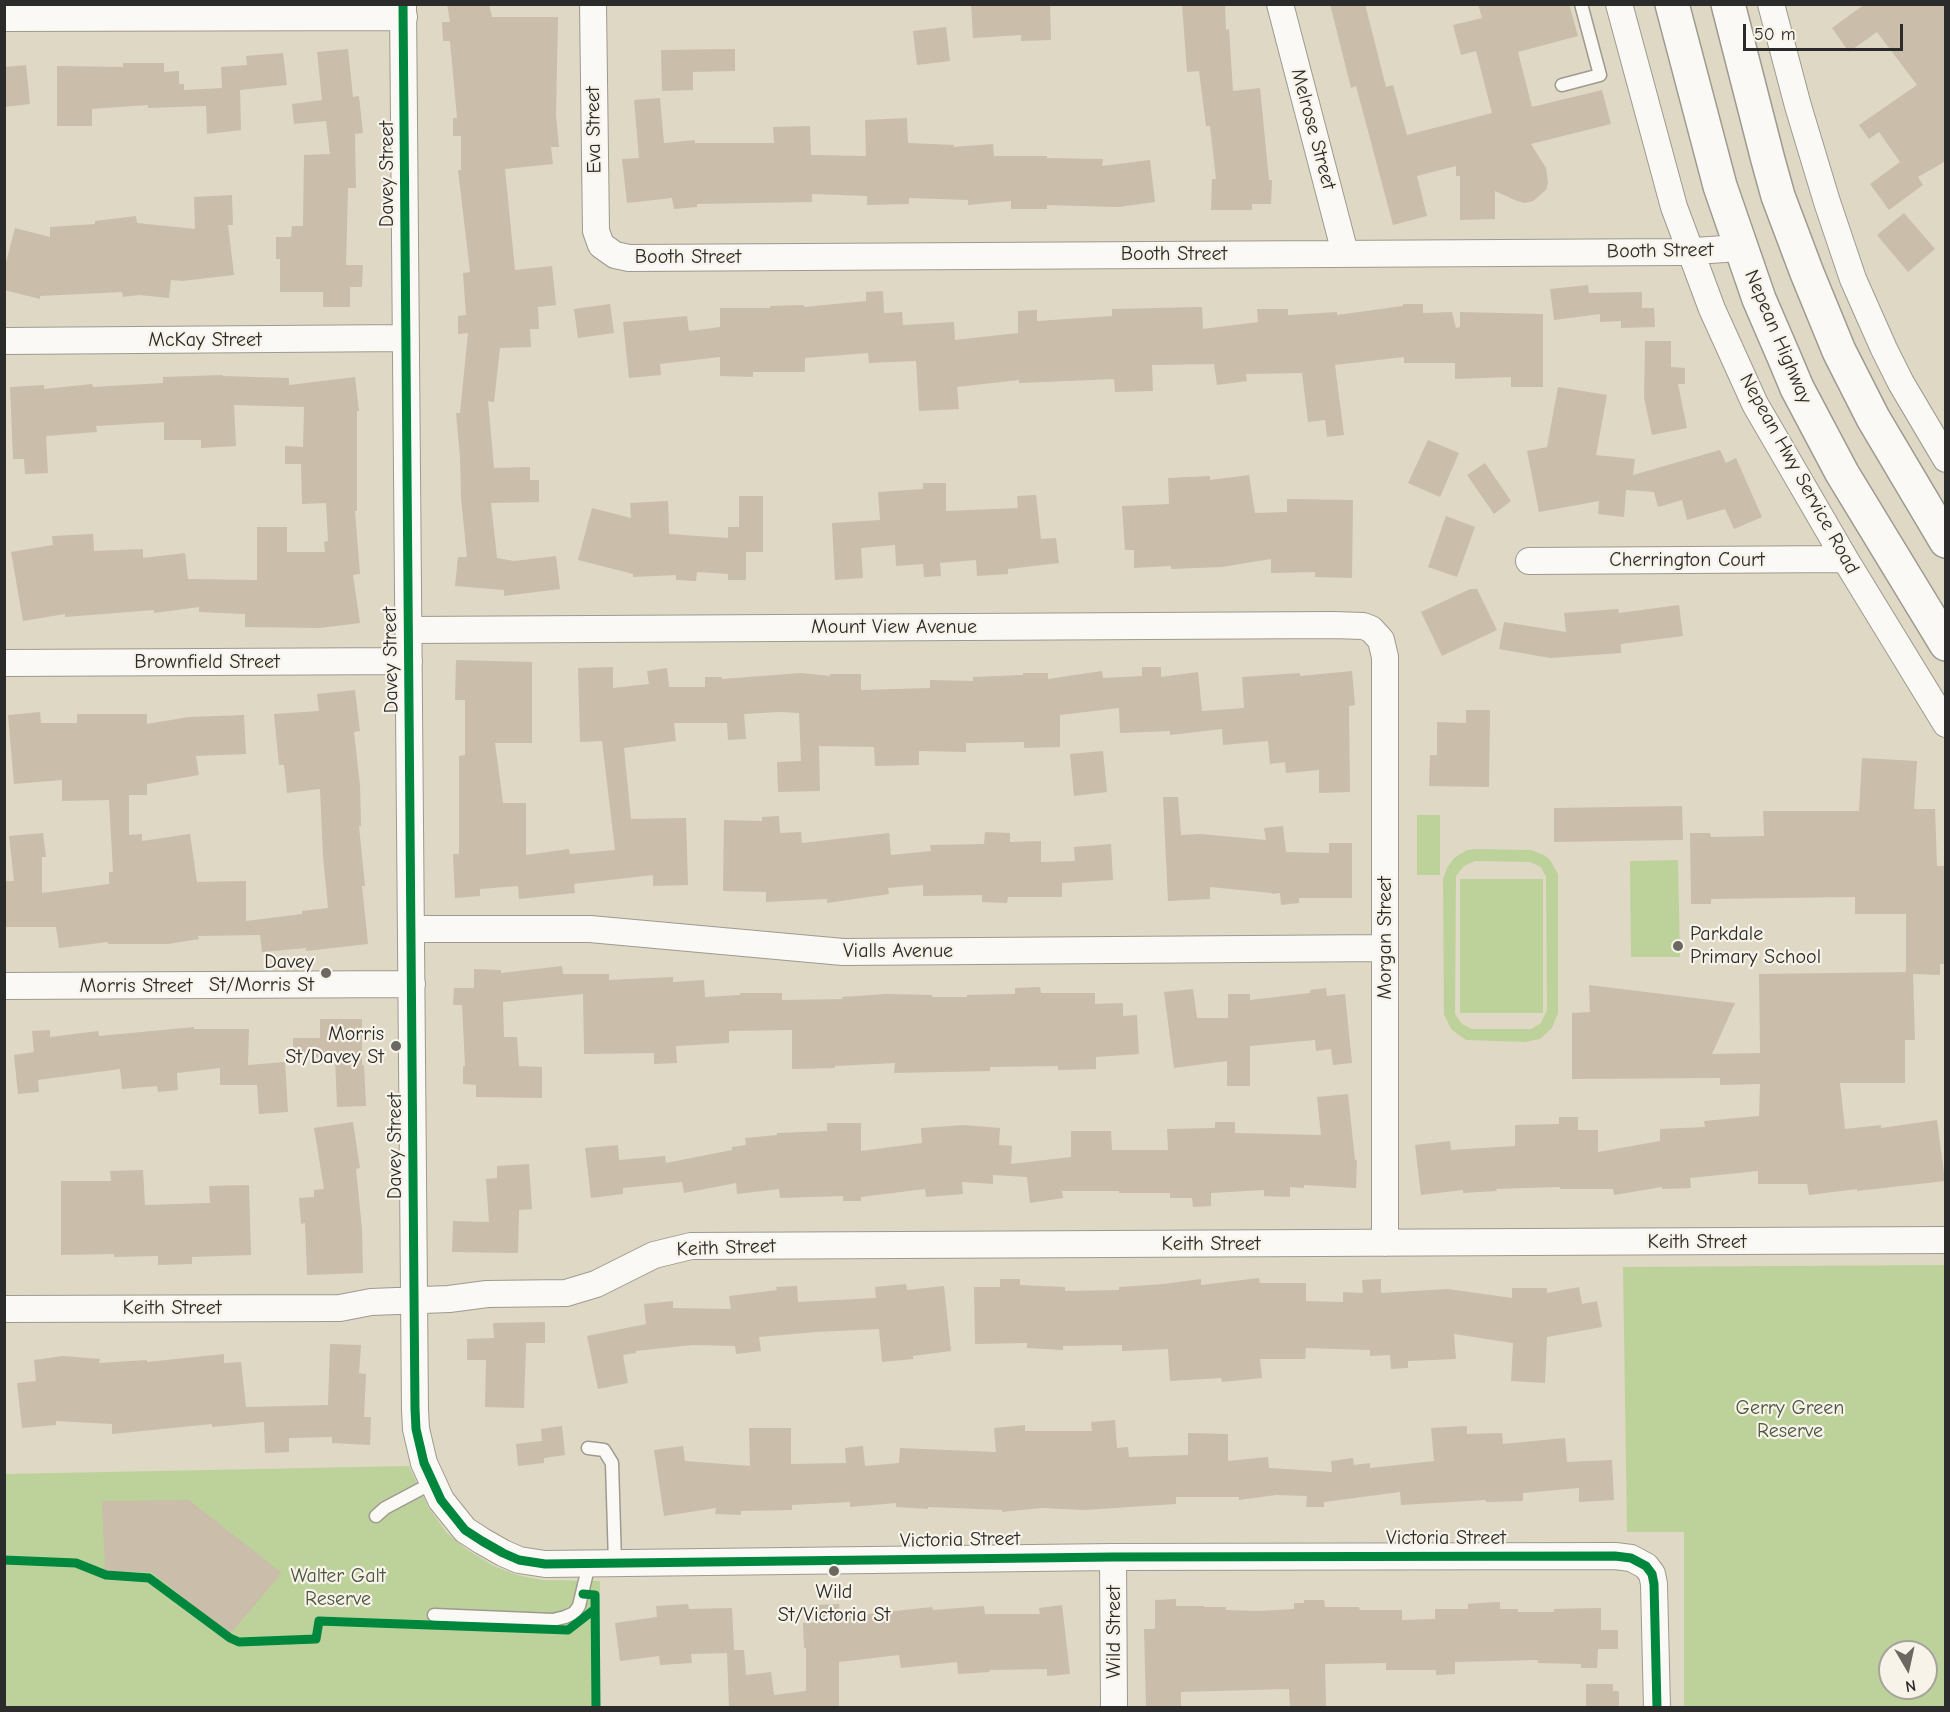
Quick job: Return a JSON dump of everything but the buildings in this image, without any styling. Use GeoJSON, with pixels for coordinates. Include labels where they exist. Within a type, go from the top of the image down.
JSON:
{"type":"FeatureCollection","features":[{"type":"Feature","properties":{"kind":"highway","name":"Nepean Highway"},"geometry":{"type":"LineString","coordinates":[[1672,4],[1704,129],[1740,248],[1784,357],[1810,412],[1869,519],[1946,644]]}},
{"type":"Feature","properties":{"kind":"highway"},"geometry":{"type":"LineString","coordinates":[[1728,4],[1770,169],[1807,273],[1839,351],[1873,418],[1946,541]]}},
{"type":"Feature","properties":{"kind":"street","name":"Eva Street"},"geometry":{"type":"LineString","coordinates":[[593,4],[595,221],[598,238],[608,252]]}},
{"type":"Feature","properties":{"kind":"street","name":"Melrose Street"},"geometry":{"type":"LineString","coordinates":[[1280,4],[1345,253]]}},
{"type":"Feature","properties":{"kind":"street","name":"Nepean Hwy Service Road"},"geometry":{"type":"LineString","coordinates":[[1619,4],[1674,207],[1712,309],[1755,404],[1845,559],[1946,724]]}},
{"type":"Feature","properties":{"kind":"street"},"geometry":{"type":"LineString","coordinates":[[1771,4],[1798,106],[1853,279],[1892,366],[1946,459]]}},
{"type":"Feature","properties":{"kind":"street"},"geometry":{"type":"LineString","coordinates":[[4,18],[404,11]]}},
{"type":"Feature","properties":{"kind":"street","name":"Davey Street"},"geometry":{"type":"LineString","coordinates":[[404,11],[415,1301]]}},
{"type":"Feature","properties":{"kind":"street","name":"Booth Street"},"geometry":{"type":"LineString","coordinates":[[608,252],[629,258],[1691,252],[1740,248]]}},
{"type":"Feature","properties":{"kind":"street","name":"McKay Street"},"geometry":{"type":"LineString","coordinates":[[4,341],[406,338]]}},
{"type":"Feature","properties":{"kind":"street","name":"Cherrington Court"},"geometry":{"type":"LineString","coordinates":[[1529,561],[1845,559]]}},
{"type":"Feature","properties":{"kind":"street","name":"Mount View Avenue"},"geometry":{"type":"LineString","coordinates":[[409,630],[1334,625],[1363,626],[1377,635]]}},
{"type":"Feature","properties":{"kind":"street","name":"Morgan Street"},"geometry":{"type":"LineString","coordinates":[[1377,635],[1384,647],[1385,657],[1385,1244]]}},
{"type":"Feature","properties":{"kind":"street","name":"Brownfield Street"},"geometry":{"type":"LineString","coordinates":[[4,663],[409,661]]}},
{"type":"Feature","properties":{"kind":"street","name":"Vialls Avenue"},"geometry":{"type":"LineString","coordinates":[[411,929],[590,929],[843,952],[1385,948]]}},
{"type":"Feature","properties":{"kind":"street","name":"Morris Street"},"geometry":{"type":"LineString","coordinates":[[4,986],[412,984]]}},
{"type":"Feature","properties":{"kind":"street","name":"Keith Street"},"geometry":{"type":"LineString","coordinates":[[4,1309],[340,1308],[370,1314],[450,1289],[487,1294],[550,1294],[579,1290],[654,1255],[691,1246],[1946,1240]]}},
{"type":"Feature","properties":{"kind":"street","name":"Victoria Street"},"geometry":{"type":"LineString","coordinates":[[415,1301],[416,1429],[424,1463],[432,1483],[441,1500],[465,1530],[519,1560],[545,1564],[589,1564],[1113,1557],[1615,1556],[1639,1560],[1652,1574],[1656,1606],[1657,1707]]}},
{"type":"Feature","properties":{"kind":"street","name":"Wild Street"},"geometry":{"type":"LineString","coordinates":[[1113,1557],[1114,1707]]}},
{"type":"Feature","properties":{"kind":"lane"},"geometry":{"type":"LineString","coordinates":[[1562,85],[1600,75],[1581,4]]}},
{"type":"Feature","properties":{"kind":"lane"},"geometry":{"type":"LineString","coordinates":[[588,1448],[604,1450],[612,1463],[615,1563]]}},
{"type":"Feature","properties":{"kind":"lane"},"geometry":{"type":"LineString","coordinates":[[376,1516],[385,1508],[432,1483]]}},
{"type":"Feature","properties":{"kind":"lane"},"geometry":{"type":"LineString","coordinates":[[435,1615],[553,1620],[565,1617],[574,1613],[579,1606],[589,1564]]}},
{"type":"Feature","properties":{"kind":"green space"},"geometry":{"type":"Polygon","coordinates":[[[1417,815],[1440,815],[1440,875],[1417,875],[1417,815]]]}},
{"type":"Feature","properties":{"kind":"green space"},"geometry":{"type":"Polygon","coordinates":[[[1467,850],[1531,850],[1550,860],[1558,874],[1558,1013],[1552,1028],[1540,1039],[1525,1042],[1466,1040],[1452,1030],[1444,1015],[1443,879],[1454,858],[1467,850]],[[1475,861],[1464,866],[1456,876],[1455,1014],[1462,1024],[1472,1029],[1531,1029],[1541,1023],[1547,1010],[1546,877],[1541,867],[1530,862],[1475,861]]]}},
{"type":"Feature","properties":{"kind":"green space"},"geometry":{"type":"Polygon","coordinates":[[[1678,860],[1680,957],[1631,957],[1630,861],[1678,860]]]}},
{"type":"Feature","properties":{"kind":"green space"},"geometry":{"type":"Polygon","coordinates":[[[1460,879],[1543,879],[1543,1013],[1460,1013],[1460,879]]]}},
{"type":"Feature","properties":{"kind":"green space","name":"Gerry Green Reserve"},"geometry":{"type":"Polygon","coordinates":[[[1945,1265],[1945,1707],[1684,1707],[1684,1532],[1627,1532],[1623,1267],[1945,1265]]]}},
{"type":"Feature","properties":{"kind":"green space","name":"Walter Galt Reserve"},"geometry":{"type":"Polygon","coordinates":[[[409,1466],[429,1508],[446,1532],[466,1549],[494,1566],[517,1575],[542,1580],[600,1581],[600,1707],[5,1707],[4,1474],[409,1466]]]}},
{"type":"Feature","properties":{"kind":"cycle path"},"geometry":{"type":"LineString","coordinates":[[403,4],[415,1409],[416,1429],[424,1463],[441,1500],[465,1530],[482,1541],[519,1560],[545,1564],[1113,1557],[1615,1556],[1631,1558],[1646,1566],[1652,1574],[1654,1584],[1657,1708]]}},
{"type":"Feature","properties":{"kind":"cycle path"},"geometry":{"type":"LineString","coordinates":[[4,1560],[76,1563],[106,1575],[149,1578],[230,1638],[239,1642],[316,1639],[319,1621],[568,1630],[595,1609]]}},
{"type":"Feature","properties":{"kind":"cycle path"},"geometry":{"type":"LineString","coordinates":[[583,1594],[595,1595],[596,1708]]}},
{"type":"Feature","properties":{"kind":"place","name":"Parkdale Primary School"},"geometry":{"type":"Point","coordinates":[1678,946]}},
{"type":"Feature","properties":{"kind":"place","name":"Davey St/Morris St"},"geometry":{"type":"Point","coordinates":[326,973]}},
{"type":"Feature","properties":{"kind":"place","name":"Morris St/Davey St"},"geometry":{"type":"Point","coordinates":[396,1046]}},
{"type":"Feature","properties":{"kind":"place","name":"Wild St/Victoria St"},"geometry":{"type":"Point","coordinates":[834,1571]}}]}
